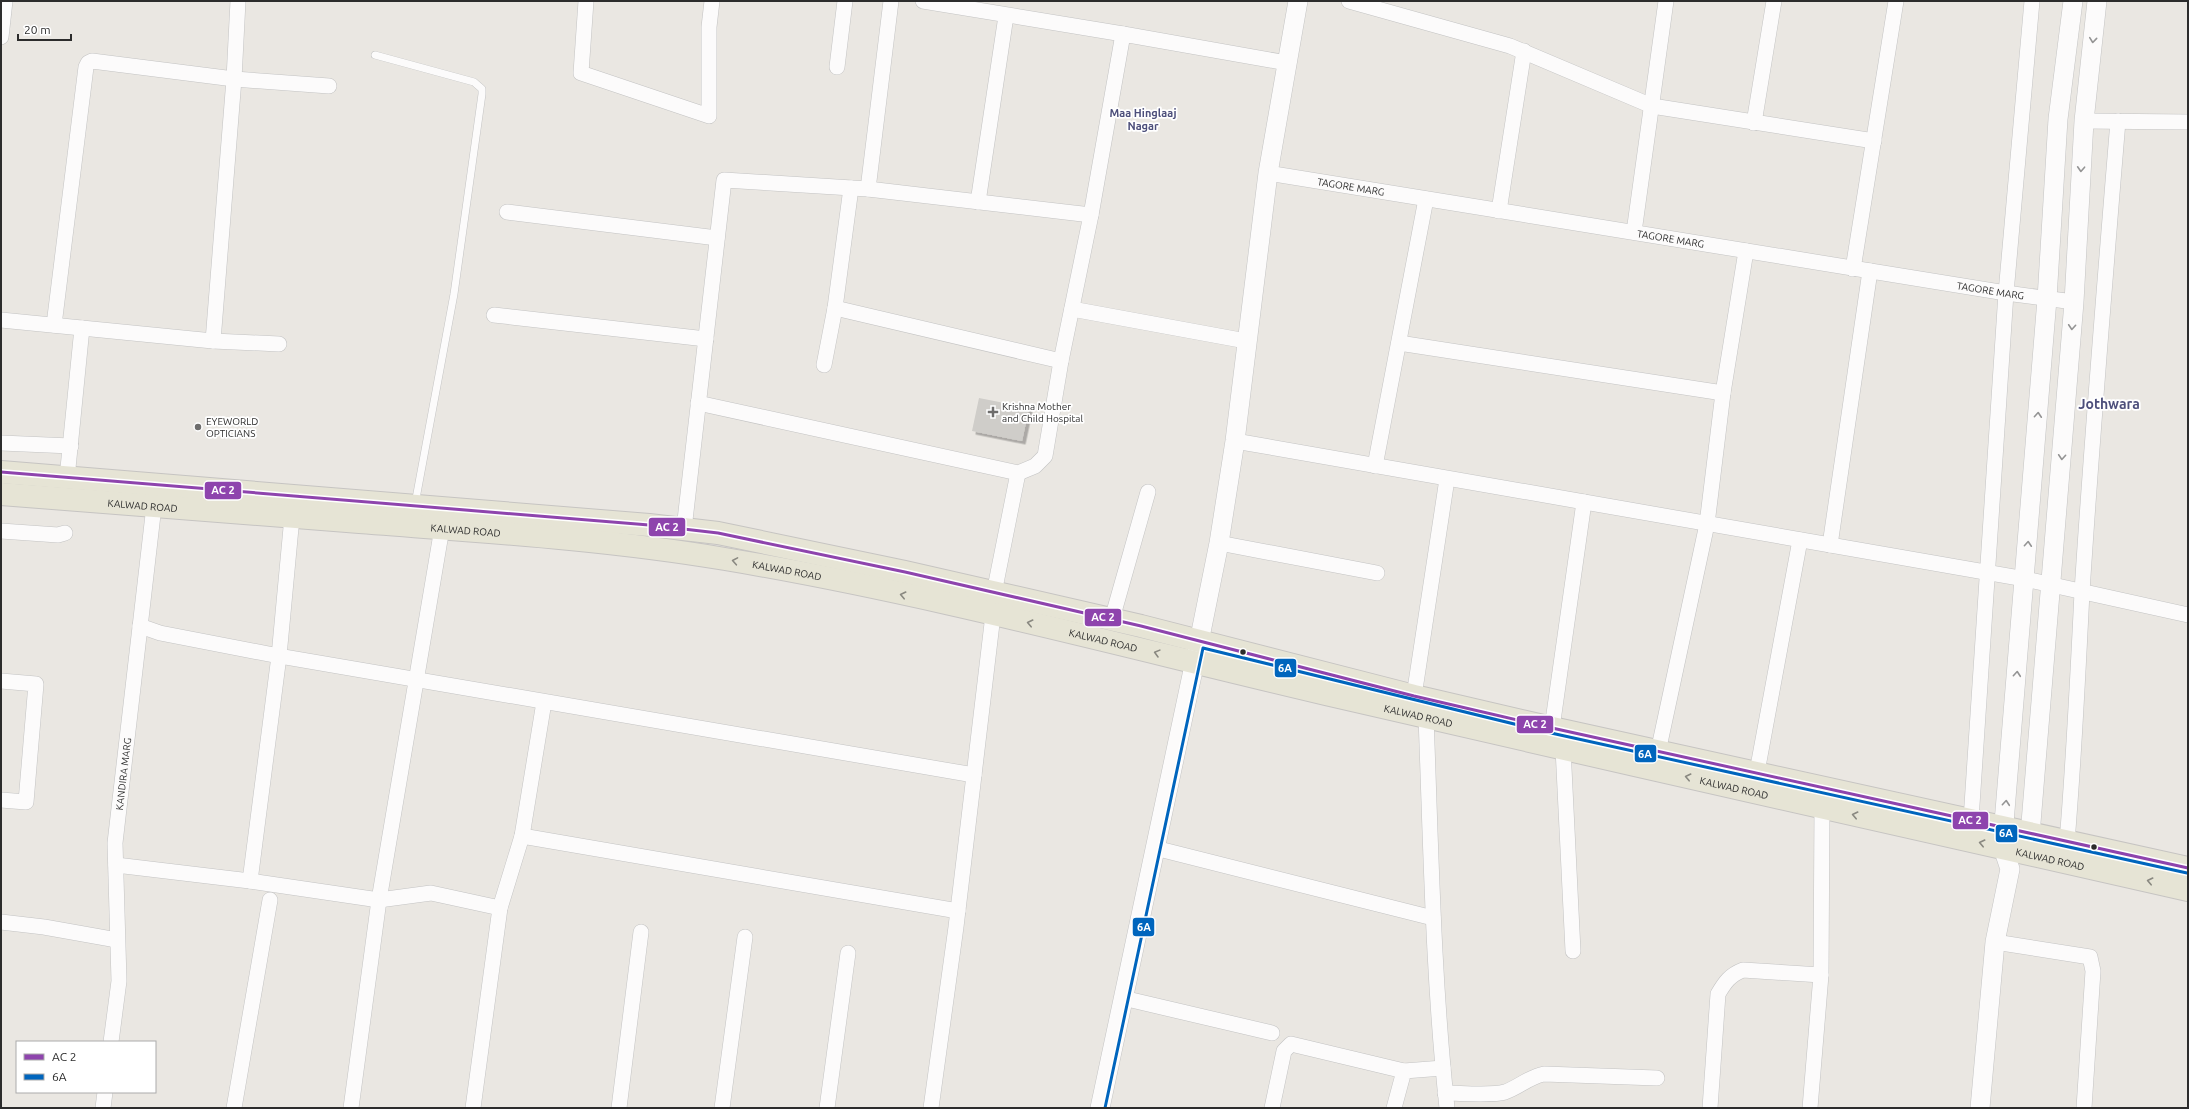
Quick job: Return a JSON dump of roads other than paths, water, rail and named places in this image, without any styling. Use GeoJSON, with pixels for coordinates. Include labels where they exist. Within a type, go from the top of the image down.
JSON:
{"type":"FeatureCollection","features":[{"type":"Feature","properties":{"kind":"main road","name":"KALWAD ROAD"},"geometry":{"type":"LineString","coordinates":[[1,472],[68,478],[147,499],[292,517],[602,542],[712,557],[808,574],[1105,640],[1194,663],[1822,807],[2004,838],[2188,890]]}},
{"type":"Feature","properties":{"kind":"main road","name":"KALWAD ROAD"},"geometry":{"type":"LineString","coordinates":[[1,494],[415,506],[718,533],[994,592],[1112,619],[1414,696],[1658,752],[1757,772],[1971,820],[2004,838]]}},
{"type":"Feature","properties":{"kind":"main road"},"geometry":{"type":"LineString","coordinates":[[712,557],[718,533]]}},
{"type":"Feature","properties":{"kind":"main road","name":"KALWAD ROAD"},"geometry":{"type":"LineString","coordinates":[[2029,844],[2067,842],[2188,868]]}},
{"type":"Feature","properties":{"kind":"street"},"geometry":{"type":"LineString","coordinates":[[1,37],[5,1]]}},
{"type":"Feature","properties":{"kind":"street"},"geometry":{"type":"LineString","coordinates":[[213,341],[234,79],[238,1]]}},
{"type":"Feature","properties":{"kind":"street"},"geometry":{"type":"LineString","coordinates":[[586,1],[581,73],[709,116],[709,27],[712,1]]}},
{"type":"Feature","properties":{"kind":"street"},"geometry":{"type":"LineString","coordinates":[[838,67],[845,1]]}},
{"type":"Feature","properties":{"kind":"street"},"geometry":{"type":"LineString","coordinates":[[868,189],[891,1]]}},
{"type":"Feature","properties":{"kind":"street"},"geometry":{"type":"LineString","coordinates":[[923,1],[1287,63]]}},
{"type":"Feature","properties":{"kind":"street"},"geometry":{"type":"LineString","coordinates":[[1100,1108],[1194,663],[1200,642],[1219,543],[1235,441],[1246,341],[1268,173],[1298,1]]}},
{"type":"Feature","properties":{"kind":"street"},"geometry":{"type":"LineString","coordinates":[[1349,1],[1510,46],[1652,106],[1874,141]]}},
{"type":"Feature","properties":{"kind":"street"},"geometry":{"type":"LineString","coordinates":[[1634,232],[1666,1]]}},
{"type":"Feature","properties":{"kind":"street"},"geometry":{"type":"LineString","coordinates":[[1754,123],[1774,1]]}},
{"type":"Feature","properties":{"kind":"street"},"geometry":{"type":"LineString","coordinates":[[1853,269],[1896,1]]}},
{"type":"Feature","properties":{"kind":"street"},"geometry":{"type":"LineString","coordinates":[[1971,820],[1986,572],[2006,293],[2032,1]]}},
{"type":"Feature","properties":{"kind":"street"},"geometry":{"type":"LineString","coordinates":[[1980,1108],[1995,942],[2010,869],[2004,838],[2047,299],[2058,119],[2073,1]]}},
{"type":"Feature","properties":{"kind":"street"},"geometry":{"type":"LineString","coordinates":[[2010,869],[2029,844],[2052,585],[2074,302],[2084,121],[2097,1]]}},
{"type":"Feature","properties":{"kind":"street"},"geometry":{"type":"LineString","coordinates":[[978,202],[1006,16]]}},
{"type":"Feature","properties":{"kind":"street"},"geometry":{"type":"LineString","coordinates":[[698,403],[1018,473],[1035,466],[1045,456],[1061,360],[1091,216],[1123,34]]}},
{"type":"Feature","properties":{"kind":"street"},"geometry":{"type":"LineString","coordinates":[[1499,211],[1524,51]]}},
{"type":"Feature","properties":{"kind":"street"},"geometry":{"type":"LineString","coordinates":[[54,326],[86,67],[88,63],[92,61],[234,79],[329,86]]}},
{"type":"Feature","properties":{"kind":"street"},"geometry":{"type":"LineString","coordinates":[[2084,121],[2188,122]]}},
{"type":"Feature","properties":{"kind":"street"},"geometry":{"type":"LineString","coordinates":[[2067,842],[2075,745],[2082,591],[2118,121]]}},
{"type":"Feature","properties":{"kind":"street","name":"TAGORE MARG"},"geometry":{"type":"LineString","coordinates":[[1268,173],[1853,269],[2074,302]]}},
{"type":"Feature","properties":{"kind":"street"},"geometry":{"type":"LineString","coordinates":[[684,529],[724,180],[868,189],[1091,216]]}},
{"type":"Feature","properties":{"kind":"street"},"geometry":{"type":"LineString","coordinates":[[824,365],[835,308],[851,188]]}},
{"type":"Feature","properties":{"kind":"street"},"geometry":{"type":"LineString","coordinates":[[1375,466],[1426,199]]}},
{"type":"Feature","properties":{"kind":"street"},"geometry":{"type":"LineString","coordinates":[[507,212],[717,238]]}},
{"type":"Feature","properties":{"kind":"street"},"geometry":{"type":"LineString","coordinates":[[1658,752],[1707,524],[1723,393],[1746,251]]}},
{"type":"Feature","properties":{"kind":"street"},"geometry":{"type":"LineString","coordinates":[[1830,545],[1870,271]]}},
{"type":"Feature","properties":{"kind":"street"},"geometry":{"type":"LineString","coordinates":[[835,308],[1061,360]]}},
{"type":"Feature","properties":{"kind":"street"},"geometry":{"type":"LineString","coordinates":[[1072,309],[1246,341]]}},
{"type":"Feature","properties":{"kind":"street"},"geometry":{"type":"LineString","coordinates":[[494,315],[706,339]]}},
{"type":"Feature","properties":{"kind":"street"},"geometry":{"type":"LineString","coordinates":[[1,320],[213,341],[279,344]]}},
{"type":"Feature","properties":{"kind":"street"},"geometry":{"type":"LineString","coordinates":[[68,478],[82,328]]}},
{"type":"Feature","properties":{"kind":"street"},"geometry":{"type":"LineString","coordinates":[[1398,343],[1723,393]]}},
{"type":"Feature","properties":{"kind":"street"},"geometry":{"type":"LineString","coordinates":[[1235,441],[1447,479],[2025,578],[2188,615]]}},
{"type":"Feature","properties":{"kind":"street"},"geometry":{"type":"LineString","coordinates":[[1,444],[71,446]]}},
{"type":"Feature","properties":{"kind":"street"},"geometry":{"type":"LineString","coordinates":[[994,592],[1018,473]]}},
{"type":"Feature","properties":{"kind":"street"},"geometry":{"type":"LineString","coordinates":[[1414,696],[1447,479]]}},
{"type":"Feature","properties":{"kind":"street"},"geometry":{"type":"LineString","coordinates":[[1112,619],[1148,492]]}},
{"type":"Feature","properties":{"kind":"street","name":"KANDIRA MARG"},"geometry":{"type":"LineString","coordinates":[[111,1041],[119,981],[115,843],[140,626],[147,499]]}},
{"type":"Feature","properties":{"kind":"street"},"geometry":{"type":"LineString","coordinates":[[1552,728],[1584,502]]}},
{"type":"Feature","properties":{"kind":"street"},"geometry":{"type":"LineString","coordinates":[[250,881],[279,656],[292,517]]}},
{"type":"Feature","properties":{"kind":"street"},"geometry":{"type":"LineString","coordinates":[[351,1108],[379,900],[442,528]]}},
{"type":"Feature","properties":{"kind":"street"},"geometry":{"type":"LineString","coordinates":[[1,531],[58,535],[65,533]]}},
{"type":"Feature","properties":{"kind":"street"},"geometry":{"type":"LineString","coordinates":[[1757,772],[1800,540]]}},
{"type":"Feature","properties":{"kind":"street"},"geometry":{"type":"LineString","coordinates":[[1219,543],[1377,573]]}},
{"type":"Feature","properties":{"kind":"street"},"geometry":{"type":"LineString","coordinates":[[931,1108],[958,912],[993,615]]}},
{"type":"Feature","properties":{"kind":"street"},"geometry":{"type":"LineString","coordinates":[[140,626],[160,633],[279,656],[416,678],[544,702],[974,775]]}},
{"type":"Feature","properties":{"kind":"street"},"geometry":{"type":"LineString","coordinates":[[1,681],[36,684],[26,802],[1,800]]}},
{"type":"Feature","properties":{"kind":"street"},"geometry":{"type":"LineString","coordinates":[[473,1108],[500,908],[522,836],[544,702]]}},
{"type":"Feature","properties":{"kind":"street"},"geometry":{"type":"LineString","coordinates":[[1426,717],[1433,918],[1446,1101],[1503,1093],[1517,1087],[1533,1076],[1544,1074],[1657,1078]]}},
{"type":"Feature","properties":{"kind":"street"},"geometry":{"type":"LineString","coordinates":[[1563,748],[1573,951]]}},
{"type":"Feature","properties":{"kind":"street"},"geometry":{"type":"LineString","coordinates":[[1810,1108],[1821,975],[1822,807]]}},
{"type":"Feature","properties":{"kind":"street"},"geometry":{"type":"LineString","coordinates":[[522,836],[958,912]]}},
{"type":"Feature","properties":{"kind":"street"},"geometry":{"type":"LineString","coordinates":[[1155,848],[1433,918]]}},
{"type":"Feature","properties":{"kind":"street"},"geometry":{"type":"LineString","coordinates":[[116,865],[250,881],[379,900],[431,893],[500,908]]}},
{"type":"Feature","properties":{"kind":"street"},"geometry":{"type":"LineString","coordinates":[[234,1108],[270,900]]}},
{"type":"Feature","properties":{"kind":"street"},"geometry":{"type":"LineString","coordinates":[[1,922],[44,927],[117,940]]}},
{"type":"Feature","properties":{"kind":"street"},"geometry":{"type":"LineString","coordinates":[[619,1108],[641,932]]}},
{"type":"Feature","properties":{"kind":"street"},"geometry":{"type":"LineString","coordinates":[[722,1108],[745,937]]}},
{"type":"Feature","properties":{"kind":"street"},"geometry":{"type":"LineString","coordinates":[[1995,942],[2090,957],[2093,971],[2084,1108]]}},
{"type":"Feature","properties":{"kind":"street"},"geometry":{"type":"LineString","coordinates":[[826,1108],[848,953]]}},
{"type":"Feature","properties":{"kind":"street"},"geometry":{"type":"LineString","coordinates":[[1710,1108],[1718,994],[1725,982],[1733,974],[1743,970],[1821,975]]}},
{"type":"Feature","properties":{"kind":"street"},"geometry":{"type":"LineString","coordinates":[[1123,998],[1272,1033]]}},
{"type":"Feature","properties":{"kind":"street"},"geometry":{"type":"LineString","coordinates":[[1272,1108],[1284,1051],[1291,1044],[1404,1071],[1443,1068]]}},
{"type":"Feature","properties":{"kind":"street"},"geometry":{"type":"LineString","coordinates":[[1394,1108],[1404,1071]]}},
{"type":"Feature","properties":{"kind":"street"},"geometry":{"type":"LineString","coordinates":[[103,1108],[105,1093]]}},
{"type":"Feature","properties":{"kind":"lane"},"geometry":{"type":"LineString","coordinates":[[375,55],[474,82],[482,89],[454,294],[415,506]]}},
{"type":"Feature","properties":{"kind":"place","name":"Krishna Mother and Child Hospital"},"geometry":{"type":"Point","coordinates":[993,412]}},
{"type":"Feature","properties":{"kind":"place","name":"EYEWORLD OPTICIANS"},"geometry":{"type":"Point","coordinates":[198,427]}},
{"type":"Feature","properties":{"kind":"district","name":"Maa Hinglaaj Nagar"},"geometry":{"type":"Point","coordinates":[1143,119]}},
{"type":"Feature","properties":{"kind":"district","name":"Jothwara"},"geometry":{"type":"Point","coordinates":[2109,404]}}]}
